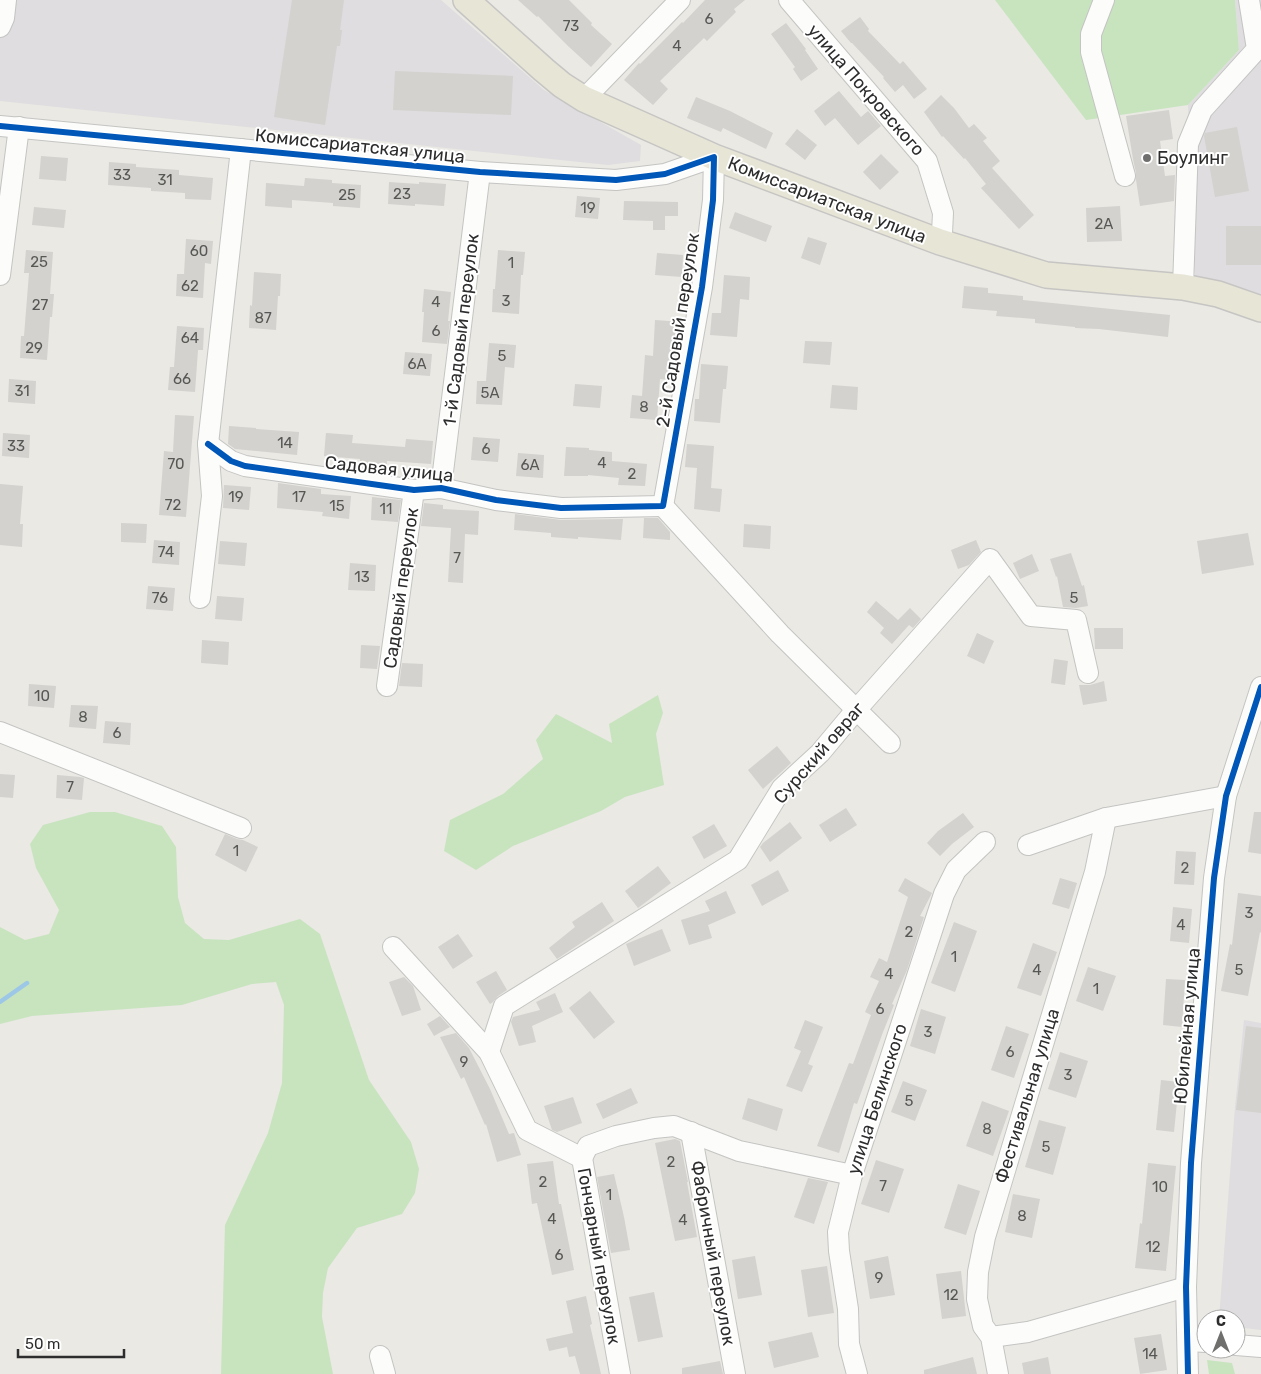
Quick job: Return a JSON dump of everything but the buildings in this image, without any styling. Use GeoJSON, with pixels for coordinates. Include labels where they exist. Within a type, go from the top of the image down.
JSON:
{"type":"FeatureCollection","features":[{"type":"Feature","properties":{"kind":"main road"},"geometry":{"type":"LineString","coordinates":[[466,0],[544,70],[562,85],[584,99],[714,157]]}},
{"type":"Feature","properties":{"kind":"main road","name":"Комиссариатская улица"},"geometry":{"type":"LineString","coordinates":[[714,157],[940,242],[1046,276],[1183,287],[1218,294],[1261,309]]}},
{"type":"Feature","properties":{"kind":"street"},"geometry":{"type":"LineString","coordinates":[[0,27],[4,18],[6,0]]}},
{"type":"Feature","properties":{"kind":"street"},"geometry":{"type":"LineString","coordinates":[[584,99],[680,0]]}},
{"type":"Feature","properties":{"kind":"street","name":"улица Покровского"},"geometry":{"type":"LineString","coordinates":[[789,0],[927,161],[943,213],[940,242]]}},
{"type":"Feature","properties":{"kind":"street"},"geometry":{"type":"LineString","coordinates":[[1104,0],[1091,34],[1090,52],[1125,176]]}},
{"type":"Feature","properties":{"kind":"street"},"geometry":{"type":"LineString","coordinates":[[1183,287],[1188,144],[1202,110],[1259,48],[1249,0]]}},
{"type":"Feature","properties":{"kind":"street"},"geometry":{"type":"LineString","coordinates":[[0,275],[10,126]]}},
{"type":"Feature","properties":{"kind":"street","name":"Комиссариатская улица"},"geometry":{"type":"LineString","coordinates":[[10,126],[480,172],[616,180],[665,174],[714,157]]}},
{"type":"Feature","properties":{"kind":"street"},"geometry":{"type":"LineString","coordinates":[[200,598],[212,496],[208,444],[241,149]]}},
{"type":"Feature","properties":{"kind":"street","name":"2-й Садовый переулок"},"geometry":{"type":"LineString","coordinates":[[663,506],[702,286],[713,200],[714,157]]}},
{"type":"Feature","properties":{"kind":"street","name":"1-й Садовый переулок"},"geometry":{"type":"LineString","coordinates":[[441,488],[480,172]]}},
{"type":"Feature","properties":{"kind":"street","name":"Садовая улица"},"geometry":{"type":"LineString","coordinates":[[208,444],[231,461],[245,466],[414,490],[441,488],[496,500],[561,508],[663,506]]}},
{"type":"Feature","properties":{"kind":"street","name":"Садовый переулок"},"geometry":{"type":"LineString","coordinates":[[388,686],[414,490]]}},
{"type":"Feature","properties":{"kind":"street"},"geometry":{"type":"LineString","coordinates":[[663,506],[780,634],[890,743]]}},
{"type":"Feature","properties":{"kind":"street","name":"Сурский овраг"},"geometry":{"type":"LineString","coordinates":[[489,1052],[504,1006],[738,860],[782,788],[820,753],[990,559],[1031,616],[1076,620],[1088,674]]}},
{"type":"Feature","properties":{"kind":"street","name":"Юбилейная улица"},"geometry":{"type":"LineString","coordinates":[[1196,1337],[1186,1287],[1191,1163],[1214,878],[1226,796],[1261,687]]}},
{"type":"Feature","properties":{"kind":"street"},"geometry":{"type":"LineString","coordinates":[[0,732],[241,828]]}},
{"type":"Feature","properties":{"kind":"street"},"geometry":{"type":"LineString","coordinates":[[1028,845],[1106,818],[1226,796]]}},
{"type":"Feature","properties":{"kind":"street","name":"Фестивальная улица"},"geometry":{"type":"LineString","coordinates":[[998,1374],[991,1337],[983,1326],[977,1300],[978,1272],[985,1237],[1095,872],[1106,818]]}},
{"type":"Feature","properties":{"kind":"street","name":"улица Белинского"},"geometry":{"type":"LineString","coordinates":[[857,1374],[849,1344],[848,1309],[838,1232],[852,1175],[944,894],[956,870],[985,842]]}},
{"type":"Feature","properties":{"kind":"street","name":"Гончарный переулок"},"geometry":{"type":"LineString","coordinates":[[393,947],[489,1052],[527,1130],[582,1158],[620,1374]]}},
{"type":"Feature","properties":{"kind":"street"},"geometry":{"type":"LineString","coordinates":[[582,1158],[588,1146],[616,1136],[674,1126],[739,1151],[852,1175]]}},
{"type":"Feature","properties":{"kind":"street","name":"Фабричный переулок"},"geometry":{"type":"LineString","coordinates":[[691,1132],[735,1374]]}},
{"type":"Feature","properties":{"kind":"street"},"geometry":{"type":"LineString","coordinates":[[991,1337],[1028,1332],[1186,1287]]}},
{"type":"Feature","properties":{"kind":"street","name":"Юбилейная улица"},"geometry":{"type":"LineString","coordinates":[[1188,1374],[1196,1346]]}},
{"type":"Feature","properties":{"kind":"street"},"geometry":{"type":"LineString","coordinates":[[1246,1346],[1261,1347]]}},
{"type":"Feature","properties":{"kind":"shaded area"},"geometry":{"type":"Polygon","coordinates":[[[0,0],[441,0],[544,90],[641,145],[640,161],[608,165],[0,101],[0,0]]]}},
{"type":"Feature","properties":{"kind":"shaded area"},"geometry":{"type":"Polygon","coordinates":[[[1235,0],[1261,0],[1261,299],[1195,278],[1188,105],[1239,50],[1235,0]]]}},
{"type":"Feature","properties":{"kind":"shaded area"},"geometry":{"type":"Polygon","coordinates":[[[1244,1020],[1261,1023],[1261,1330],[1246,1328],[1246,1309],[1220,1309],[1235,1107],[1244,1020]]]}},
{"type":"Feature","properties":{"kind":"green space"},"geometry":{"type":"Polygon","coordinates":[[[995,0],[1235,0],[1239,50],[1188,105],[1086,120],[995,0]]]}},
{"type":"Feature","properties":{"kind":"green space"},"geometry":{"type":"Polygon","coordinates":[[[658,695],[663,713],[656,734],[664,785],[625,797],[601,811],[513,846],[476,870],[444,851],[450,820],[503,794],[543,759],[536,740],[556,714],[612,743],[609,724],[658,695]]]}},
{"type":"Feature","properties":{"kind":"green space"},"geometry":{"type":"Polygon","coordinates":[[[90,812],[115,812],[162,826],[176,847],[178,897],[185,923],[204,939],[229,940],[300,919],[320,934],[369,1080],[411,1142],[419,1169],[415,1193],[402,1214],[357,1228],[328,1268],[323,1293],[322,1317],[333,1374],[221,1374],[225,1225],[268,1133],[282,1083],[284,1005],[276,982],[252,984],[182,1005],[32,1016],[0,1024],[0,927],[25,940],[49,934],[59,910],[36,868],[30,844],[43,825],[90,812]]]}},
{"type":"Feature","properties":{"kind":"green space"},"geometry":{"type":"Polygon","coordinates":[[[1207,1360],[1232,1363],[1235,1374],[1209,1374],[1207,1360]]]}},
{"type":"Feature","properties":{"kind":"waterway"},"geometry":{"type":"LineString","coordinates":[[0,1002],[27,983]]}},
{"type":"Feature","properties":{"kind":"cycle path"},"geometry":{"type":"LineString","coordinates":[[0,126],[480,172],[616,180],[665,174],[714,157],[713,200],[702,287],[663,506],[561,508],[496,500],[441,488],[414,490],[245,466],[231,461],[208,444]]}},
{"type":"Feature","properties":{"kind":"cycle path"},"geometry":{"type":"LineString","coordinates":[[1188,1374],[1186,1287],[1191,1163],[1214,878],[1226,796],[1261,687]]}},
{"type":"Feature","properties":{"kind":"place","name":"Боулинг"},"geometry":{"type":"Point","coordinates":[1147,158]}}]}
